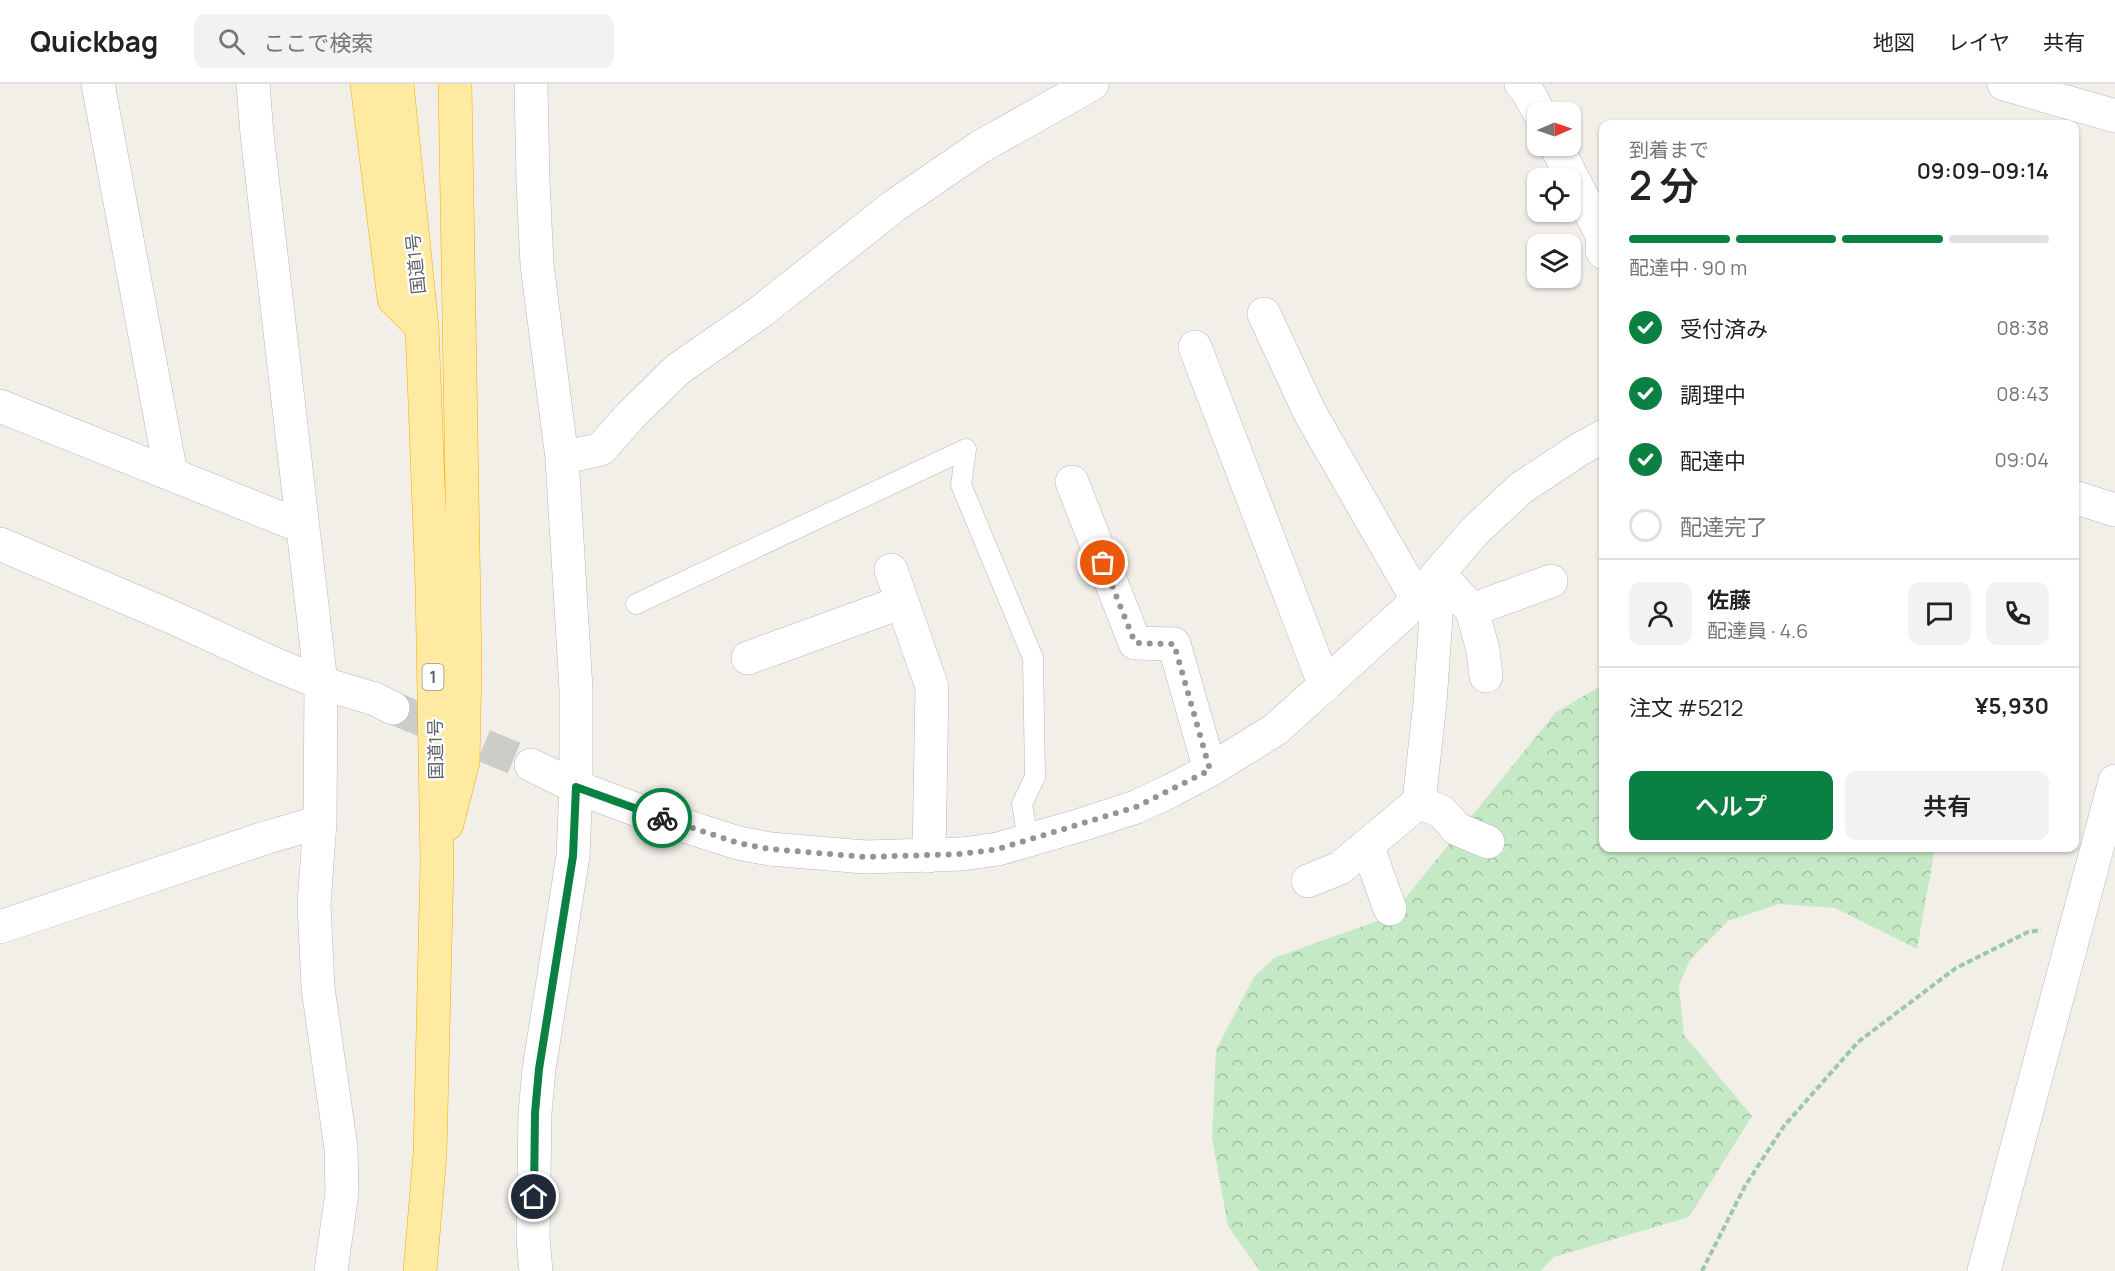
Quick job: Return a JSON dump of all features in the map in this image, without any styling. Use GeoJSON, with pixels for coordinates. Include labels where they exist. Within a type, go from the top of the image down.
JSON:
{"type":"FeatureCollection","features":[{"type":"Feature","properties":{"kind":"highway"},"geometry":{"type":"LineString","coordinates":[[367,84],[394,299],[422,327]]}},
{"type":"Feature","properties":{"kind":"highway","name":"国道1号"},"geometry":{"type":"LineString","coordinates":[[397,84],[422,327],[432,584],[437,863],[430,1154],[420,1271]]}},
{"type":"Feature","properties":{"kind":"highway","name":"1"},"geometry":{"type":"LineString","coordinates":[[437,863],[463,762],[465,687],[455,84]]}},
{"type":"Feature","properties":{"kind":"street"},"geometry":{"type":"LineString","coordinates":[[98,84],[171,474]]}},
{"type":"Feature","properties":{"kind":"street"},"geometry":{"type":"LineString","coordinates":[[253,84],[321,683],[320,822],[314,904],[318,976],[341,1148],[342,1192],[331,1271]]}},
{"type":"Feature","properties":{"kind":"street"},"geometry":{"type":"LineString","coordinates":[[531,84],[532,181],[537,265],[562,458],[576,689],[573,856],[539,1069],[536,1102],[533,1239],[536,1271]]}},
{"type":"Feature","properties":{"kind":"street"},"geometry":{"type":"LineString","coordinates":[[562,458],[601,448],[678,369],[759,313],[894,206],[980,147],[1092,84]]}},
{"type":"Feature","properties":{"kind":"street"},"geometry":{"type":"LineString","coordinates":[[1521,84],[1533,102]]}},
{"type":"Feature","properties":{"kind":"street"},"geometry":{"type":"LineString","coordinates":[[2004,84],[2115,116]]}},
{"type":"Feature","properties":{"kind":"street"},"geometry":{"type":"LineString","coordinates":[[1561,156],[1599,229]]}},
{"type":"Feature","properties":{"kind":"street"},"geometry":{"type":"LineString","coordinates":[[1264,314],[1310,412],[1418,599]]}},
{"type":"Feature","properties":{"kind":"street"},"geometry":{"type":"LineString","coordinates":[[1195,347],[1325,686]]}},
{"type":"Feature","properties":{"kind":"street"},"geometry":{"type":"LineString","coordinates":[[0,406],[303,527]]}},
{"type":"Feature","properties":{"kind":"street"},"geometry":{"type":"LineString","coordinates":[[531,765],[576,787],[648,814],[749,845],[770,849],[865,857],[929,856],[998,849],[1028,840],[1136,807],[1210,770],[1276,729],[1418,599],[1476,531],[1521,488],[1599,439]]}},
{"type":"Feature","properties":{"kind":"street"},"geometry":{"type":"LineString","coordinates":[[1072,482],[1135,643],[1174,644],[1210,770]]}},
{"type":"Feature","properties":{"kind":"street"},"geometry":{"type":"LineString","coordinates":[[2079,499],[2115,510]]}},
{"type":"Feature","properties":{"kind":"street"},"geometry":{"type":"LineString","coordinates":[[0,544],[174,618],[272,663],[321,683],[375,699],[393,708]]}},
{"type":"Feature","properties":{"kind":"street"},"geometry":{"type":"LineString","coordinates":[[891,570],[932,687],[929,856]]}},
{"type":"Feature","properties":{"kind":"street"},"geometry":{"type":"LineString","coordinates":[[1439,574],[1472,609],[1483,650],[1486,676]]}},
{"type":"Feature","properties":{"kind":"street"},"geometry":{"type":"LineString","coordinates":[[1308,881],[1340,868],[1419,802],[1430,702],[1439,574]]}},
{"type":"Feature","properties":{"kind":"street"},"geometry":{"type":"LineString","coordinates":[[1472,609],[1551,581]]}},
{"type":"Feature","properties":{"kind":"street"},"geometry":{"type":"LineString","coordinates":[[748,658],[902,602]]}},
{"type":"Feature","properties":{"kind":"street"},"geometry":{"type":"LineString","coordinates":[[1984,1271],[2115,781]]}},
{"type":"Feature","properties":{"kind":"street"},"geometry":{"type":"LineString","coordinates":[[1419,802],[1442,812],[1457,829],[1488,842]]}},
{"type":"Feature","properties":{"kind":"street"},"geometry":{"type":"LineString","coordinates":[[0,927],[268,837],[320,822]]}},
{"type":"Feature","properties":{"kind":"street"},"geometry":{"type":"LineString","coordinates":[[1367,845],[1390,909]]}},
{"type":"Feature","properties":{"kind":"lane"},"geometry":{"type":"LineString","coordinates":[[636,604],[966,449],[962,485],[1033,658],[1035,777],[1022,804],[1028,840]]}},
{"type":"Feature","properties":{"kind":"path"},"geometry":{"type":"LineString","coordinates":[[1702,1271],[1745,1186],[1784,1126],[1858,1042],[1956,968],[2028,932],[2077,925]]}},
{"type":"Feature","properties":{"kind":"green space"},"geometry":{"type":"Polygon","coordinates":[[[1599,687],[1599,852],[1934,852],[1917,949],[1835,908],[1779,904],[1728,921],[1690,960],[1679,985],[1684,1035],[1752,1116],[1689,1217],[1554,1257],[1540,1271],[1260,1271],[1228,1226],[1212,1138],[1216,1050],[1254,977],[1274,958],[1380,920],[1403,901],[1556,712],[1599,687]]]}},
{"type":"Feature","properties":{"kind":"tunnel"},"geometry":{"type":"LineString","coordinates":[[393,708],[531,765]]}},
{"type":"Feature","properties":{"kind":"way so far"},"geometry":{"type":"LineString","coordinates":[[662,818],[738,843],[770,849],[865,857],[962,854],[998,849],[1136,807],[1210,770],[1174,644],[1135,643],[1103,563]]}},
{"type":"Feature","properties":{"kind":"route"},"geometry":{"type":"LineString","coordinates":[[534,1197],[535,1113],[539,1069],[573,856],[576,787],[662,818]]}}]}
